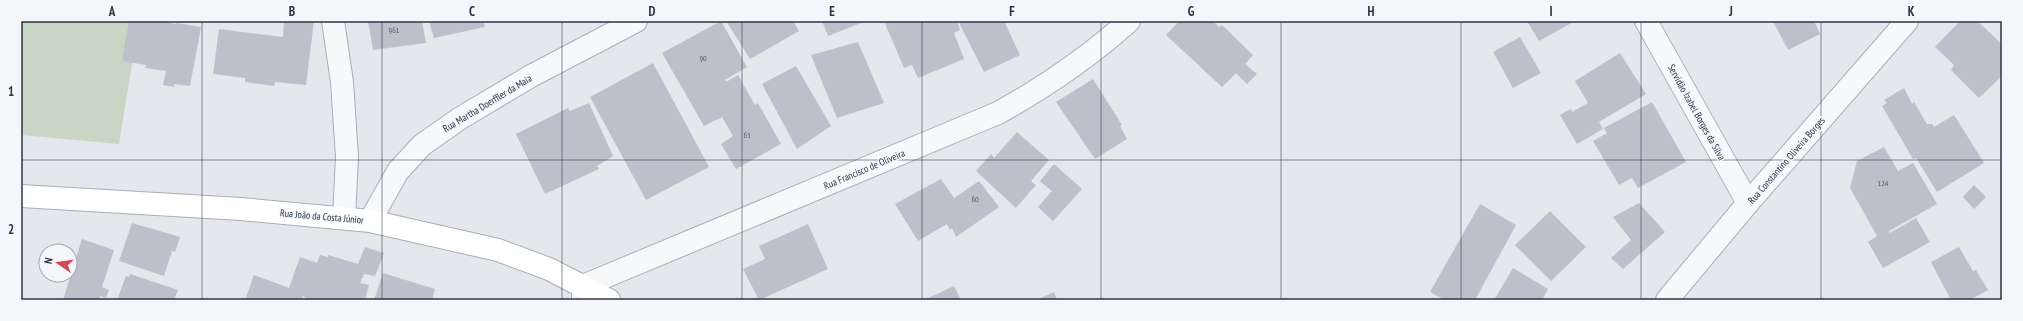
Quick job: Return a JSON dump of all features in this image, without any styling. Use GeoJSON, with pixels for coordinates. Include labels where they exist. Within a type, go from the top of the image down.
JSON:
{"type":"FeatureCollection","features":[{"type":"Feature","properties":{"kind":"main road","name":"Rua João da Costa Júnior"},"geometry":{"type":"LineString","coordinates":[[21,196],[241,209],[370,220],[498,250],[549,269],[583,293],[609,300]]}},
{"type":"Feature","properties":{"kind":"street"},"geometry":{"type":"LineString","coordinates":[[333,21],[342,82],[347,157],[344,218]]}},
{"type":"Feature","properties":{"kind":"street","name":"Rua Martha Doerffler da Maia"},"geometry":{"type":"LineString","coordinates":[[370,220],[398,171],[422,144],[459,118],[525,80],[636,21]]}},
{"type":"Feature","properties":{"kind":"street","name":"Rua Francisco de Oliveira"},"geometry":{"type":"LineString","coordinates":[[583,293],[998,112],[1028,96],[1064,72],[1112,36],[1129,21]]}},
{"type":"Feature","properties":{"kind":"street","name":"Servidão Izabel Borges da Silva"},"geometry":{"type":"LineString","coordinates":[[1646,21],[1748,203]]}},
{"type":"Feature","properties":{"kind":"street","name":"Rua Constantino Oliveira Borges"},"geometry":{"type":"LineString","coordinates":[[1667,300],[1748,203],[1907,21]]}},
{"type":"Feature","properties":{"kind":"green space"},"geometry":{"type":"Polygon","coordinates":[[[21,21],[139,21],[119,144],[21,135],[21,21]]]}},
{"type":"Feature","properties":{"kind":"building"},"geometry":{"type":"Polygon","coordinates":[[[129,21],[156,21],[201,27],[190,86],[174,84],[174,87],[163,85],[166,71],[145,68],[146,65],[122,61],[129,21]]]}},
{"type":"Feature","properties":{"kind":"building"},"geometry":{"type":"Polygon","coordinates":[[[284,21],[314,21],[306,85],[275,82],[274,86],[245,82],[245,78],[213,74],[219,29],[283,37],[284,21]]]}},
{"type":"Feature","properties":{"kind":"building"},"geometry":{"type":"Polygon","coordinates":[[[368,21],[422,21],[426,43],[373,50],[368,21]]]}},
{"type":"Feature","properties":{"kind":"building"},"geometry":{"type":"Polygon","coordinates":[[[429,21],[483,21],[485,27],[434,38],[429,21]]]}},
{"type":"Feature","properties":{"kind":"building"},"geometry":{"type":"Polygon","coordinates":[[[721,21],[747,67],[725,80],[726,82],[738,75],[755,105],[758,103],[781,144],[736,169],[721,144],[733,136],[722,117],[704,126],[662,53],[721,21]]]}},
{"type":"Feature","properties":{"kind":"building"},"geometry":{"type":"Polygon","coordinates":[[[726,21],[793,21],[799,31],[750,59],[726,21]]]}},
{"type":"Feature","properties":{"kind":"building"},"geometry":{"type":"Polygon","coordinates":[[[822,21],[866,21],[828,36],[822,21]]]}},
{"type":"Feature","properties":{"kind":"building"},"geometry":{"type":"Polygon","coordinates":[[[884,21],[957,21],[960,30],[954,33],[964,59],[918,78],[912,65],[904,68],[884,21]]]}},
{"type":"Feature","properties":{"kind":"building"},"geometry":{"type":"Polygon","coordinates":[[[962,21],[1004,21],[1020,55],[984,72],[959,23],[962,21]]]}},
{"type":"Feature","properties":{"kind":"building"},"geometry":{"type":"Polygon","coordinates":[[[1179,21],[1213,21],[1219,27],[1222,25],[1253,55],[1245,64],[1257,74],[1247,84],[1236,73],[1222,87],[1166,35],[1179,21]]]}},
{"type":"Feature","properties":{"kind":"building"},"geometry":{"type":"Polygon","coordinates":[[[1527,21],[1575,21],[1539,41],[1527,21]]]}},
{"type":"Feature","properties":{"kind":"building"},"geometry":{"type":"Polygon","coordinates":[[[1773,21],[1814,21],[1820,34],[1788,50],[1773,21]]]}},
{"type":"Feature","properties":{"kind":"building"},"geometry":{"type":"Polygon","coordinates":[[[1960,21],[1977,21],[2002,44],[2002,76],[1979,98],[1951,70],[1954,65],[1935,47],[1960,21]]]}},
{"type":"Feature","properties":{"kind":"building"},"geometry":{"type":"Polygon","coordinates":[[[1520,37],[1541,73],[1513,88],[1493,52],[1520,37]]]}},
{"type":"Feature","properties":{"kind":"building"},"geometry":{"type":"Polygon","coordinates":[[[858,42],[884,103],[837,118],[811,55],[858,42]]]}},
{"type":"Feature","properties":{"kind":"building"},"geometry":{"type":"Polygon","coordinates":[[[1620,53],[1646,94],[1599,122],[1603,129],[1577,144],[1560,115],[1571,109],[1572,112],[1588,103],[1575,81],[1620,53]]]}},
{"type":"Feature","properties":{"kind":"building"},"geometry":{"type":"Polygon","coordinates":[[[653,63],[709,167],[646,200],[590,97],[653,63]]]}},
{"type":"Feature","properties":{"kind":"building"},"geometry":{"type":"Polygon","coordinates":[[[796,66],[831,126],[797,149],[762,84],[796,66]]]}},
{"type":"Feature","properties":{"kind":"building"},"geometry":{"type":"Polygon","coordinates":[[[1093,79],[1122,125],[1120,126],[1127,139],[1095,159],[1056,102],[1093,79]]]}},
{"type":"Feature","properties":{"kind":"building"},"geometry":{"type":"Polygon","coordinates":[[[1904,88],[1912,104],[1914,102],[1927,124],[1932,124],[1934,127],[1954,115],[1984,163],[1937,192],[1916,158],[1913,159],[1882,106],[1887,103],[1884,100],[1904,88]]]}},
{"type":"Feature","properties":{"kind":"building"},"geometry":{"type":"Polygon","coordinates":[[[1652,102],[1686,162],[1638,188],[1632,178],[1619,185],[1593,141],[1607,133],[1604,128],[1652,102]]]}},
{"type":"Feature","properties":{"kind":"building"},"geometry":{"type":"Polygon","coordinates":[[[589,103],[613,156],[597,166],[599,169],[545,194],[516,134],[568,108],[570,111],[589,103]]]}},
{"type":"Feature","properties":{"kind":"building"},"geometry":{"type":"Polygon","coordinates":[[[1017,132],[1049,160],[1031,181],[1036,185],[1016,208],[976,171],[991,154],[994,158],[1017,132]]]}},
{"type":"Feature","properties":{"kind":"building"},"geometry":{"type":"Polygon","coordinates":[[[1884,147],[1898,171],[1913,163],[1937,204],[1889,231],[1890,233],[1916,218],[1930,242],[1883,268],[1868,242],[1877,236],[1850,188],[1857,161],[1884,147]]]}},
{"type":"Feature","properties":{"kind":"building"},"geometry":{"type":"Polygon","coordinates":[[[1054,164],[1082,189],[1053,221],[1038,207],[1052,191],[1040,181],[1054,164]]]}},
{"type":"Feature","properties":{"kind":"building"},"geometry":{"type":"Polygon","coordinates":[[[941,179],[954,198],[979,181],[999,207],[956,237],[952,228],[950,230],[947,224],[918,241],[895,204],[941,179]]]}},
{"type":"Feature","properties":{"kind":"building"},"geometry":{"type":"Polygon","coordinates":[[[1974,185],[1986,197],[1974,209],[1963,197],[1974,185]]]}},
{"type":"Feature","properties":{"kind":"building"},"geometry":{"type":"Polygon","coordinates":[[[1639,203],[1665,232],[1623,269],[1611,258],[1631,240],[1613,217],[1639,203]]]}},
{"type":"Feature","properties":{"kind":"building"},"geometry":{"type":"Polygon","coordinates":[[[1480,204],[1516,225],[1475,300],[1445,300],[1430,292],[1480,204]]]}},
{"type":"Feature","properties":{"kind":"building"},"geometry":{"type":"Polygon","coordinates":[[[1550,211],[1586,247],[1551,281],[1515,245],[1550,211]]]}},
{"type":"Feature","properties":{"kind":"building"},"geometry":{"type":"Polygon","coordinates":[[[132,223],[180,237],[175,252],[172,251],[164,276],[119,261],[132,223]]]}},
{"type":"Feature","properties":{"kind":"building"},"geometry":{"type":"Polygon","coordinates":[[[808,224],[828,269],[759,300],[743,269],[765,259],[759,246],[808,224]]]}},
{"type":"Feature","properties":{"kind":"building"},"geometry":{"type":"Polygon","coordinates":[[[82,239],[114,250],[102,287],[109,290],[106,298],[100,296],[99,300],[63,300],[68,283],[78,283],[78,252],[82,239]]]}},
{"type":"Feature","properties":{"kind":"building"},"geometry":{"type":"Polygon","coordinates":[[[365,247],[384,253],[375,276],[364,274],[360,283],[369,285],[365,300],[305,300],[306,298],[303,296],[301,300],[245,300],[254,275],[289,288],[300,257],[317,263],[320,255],[328,257],[328,255],[358,264],[365,247]]]}},
{"type":"Feature","properties":{"kind":"building"},"geometry":{"type":"Polygon","coordinates":[[[1959,247],[1973,271],[1976,270],[1988,290],[1970,300],[1951,300],[1931,262],[1959,247]]]}},
{"type":"Feature","properties":{"kind":"building"},"geometry":{"type":"Polygon","coordinates":[[[1513,268],[1548,289],[1542,300],[1494,300],[1513,268]]]}},
{"type":"Feature","properties":{"kind":"building"},"geometry":{"type":"Polygon","coordinates":[[[383,273],[435,289],[432,300],[374,300],[383,273]]]}},
{"type":"Feature","properties":{"kind":"building"},"geometry":{"type":"Polygon","coordinates":[[[130,274],[178,290],[174,300],[117,300],[126,276],[129,277],[130,274]]]}},
{"type":"Feature","properties":{"kind":"building"},"geometry":{"type":"Polygon","coordinates":[[[954,286],[961,300],[924,300],[954,286]]]}},
{"type":"Feature","properties":{"kind":"building"},"geometry":{"type":"Polygon","coordinates":[[[1054,292],[1057,300],[1037,300],[1054,292]]]}}]}
